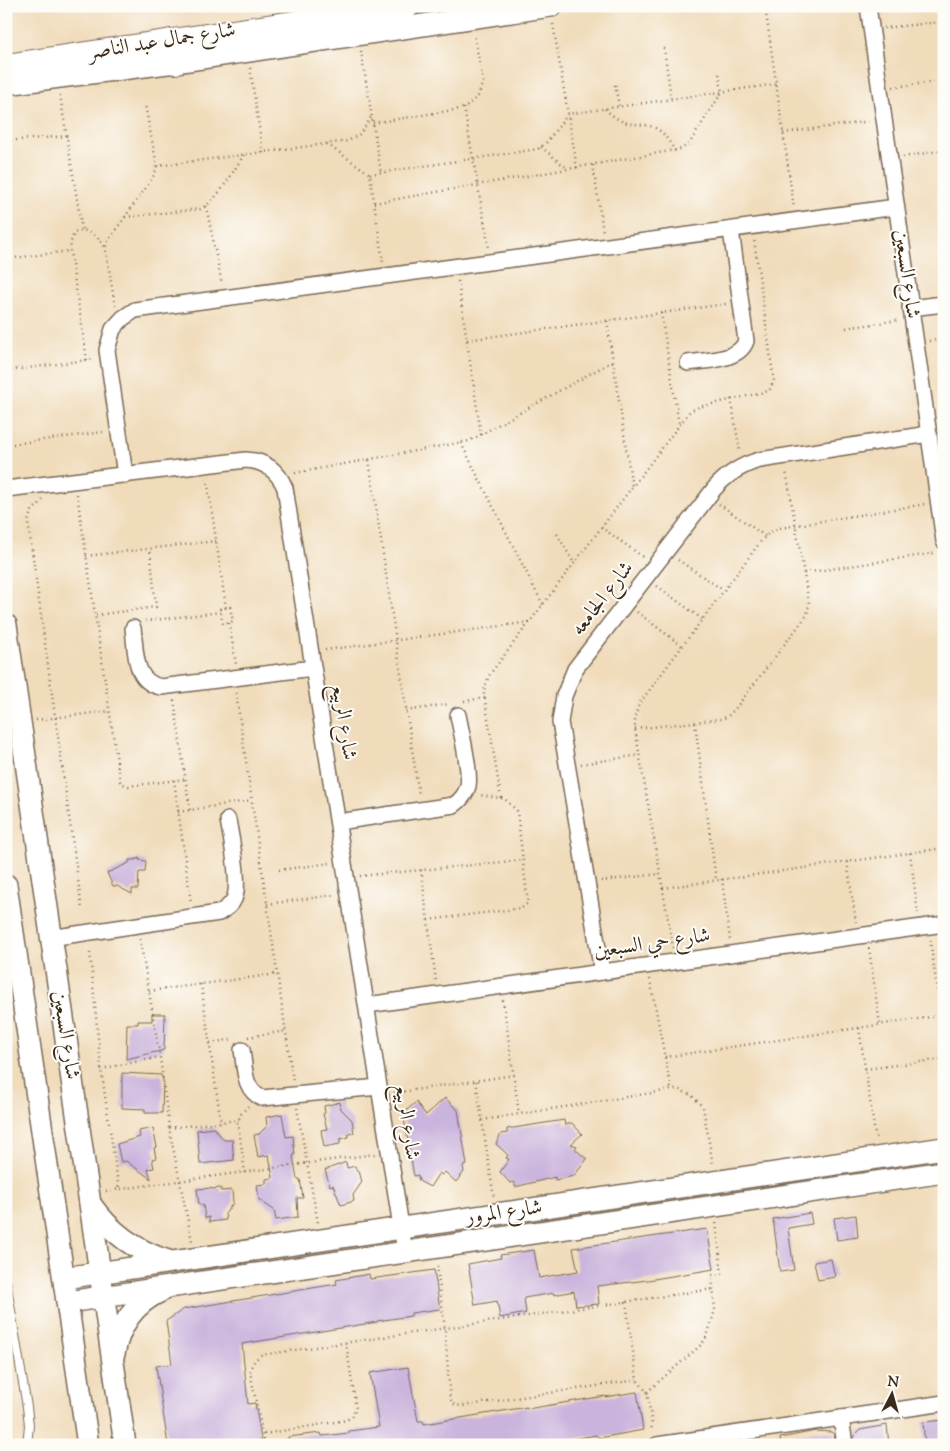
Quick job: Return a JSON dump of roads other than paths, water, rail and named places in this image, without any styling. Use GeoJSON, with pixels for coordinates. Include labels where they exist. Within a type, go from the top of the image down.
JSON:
{"type":"FeatureCollection","features":[{"type":"Feature","properties":{"kind":"main road","name":"شارع جمال عبد الناصر"},"geometry":{"type":"LineString","coordinates":[[6,66],[173,51],[407,6]]}},
{"type":"Feature","properties":{"kind":"main road"},"geometry":{"type":"LineString","coordinates":[[6,84],[57,78],[173,51],[247,52],[551,6]]}},
{"type":"Feature","properties":{"kind":"main road","name":"شارع السبعين"},"geometry":{"type":"LineString","coordinates":[[6,625],[125,1445]]}},
{"type":"Feature","properties":{"kind":"main road","name":"شارع السبعين"},"geometry":{"type":"LineString","coordinates":[[6,885],[88,1445]]}},
{"type":"Feature","properties":{"kind":"main road","name":"شارع المرور"},"geometry":{"type":"LineString","coordinates":[[64,1278],[944,1148]]}},
{"type":"Feature","properties":{"kind":"main road","name":"شارع المرور"},"geometry":{"type":"LineString","coordinates":[[68,1302],[944,1172]]}},
{"type":"Feature","properties":{"kind":"main road"},"geometry":{"type":"LineString","coordinates":[[90,1199],[106,1224],[125,1241],[147,1254],[170,1262]]}},
{"type":"Feature","properties":{"kind":"main road"},"geometry":{"type":"LineString","coordinates":[[114,1364],[117,1340],[127,1319],[143,1301],[176,1286]]}},
{"type":"Feature","properties":{"kind":"street","name":"شارع السبعين"},"geometry":{"type":"LineString","coordinates":[[868,6],[944,541]]}},
{"type":"Feature","properties":{"kind":"street"},"geometry":{"type":"LineString","coordinates":[[6,489],[125,475],[107,350],[110,336],[118,323],[135,310],[896,208]]}},
{"type":"Feature","properties":{"kind":"street"},"geometry":{"type":"LineString","coordinates":[[688,363],[730,356],[744,347],[746,335],[731,230]]}},
{"type":"Feature","properties":{"kind":"street"},"geometry":{"type":"LineString","coordinates":[[911,313],[944,304]]}},
{"type":"Feature","properties":{"kind":"street","name":"شارع الجامعه"},"geometry":{"type":"LineString","coordinates":[[602,972],[560,722],[562,702],[568,682],[575,669],[720,482],[743,466],[760,460],[928,434]]}},
{"type":"Feature","properties":{"kind":"street","name":"شارع الربيع"},"geometry":{"type":"LineString","coordinates":[[125,475],[254,460],[268,466],[279,476],[285,488],[406,1252]]}},
{"type":"Feature","properties":{"kind":"street"},"geometry":{"type":"LineString","coordinates":[[138,625],[138,669],[140,675],[155,686],[172,686],[314,668]]}},
{"type":"Feature","properties":{"kind":"street"},"geometry":{"type":"LineString","coordinates":[[338,822],[454,804],[466,794],[469,780],[458,715]]}},
{"type":"Feature","properties":{"kind":"street"},"geometry":{"type":"LineString","coordinates":[[50,938],[219,913],[225,910],[234,900],[236,894],[236,880],[228,820]]}},
{"type":"Feature","properties":{"kind":"street","name":"شارع حي السبعين"},"geometry":{"type":"LineString","coordinates":[[367,1005],[944,924]]}},
{"type":"Feature","properties":{"kind":"street"},"geometry":{"type":"LineString","coordinates":[[242,1050],[247,1083],[252,1092],[257,1096],[268,1099],[380,1091]]}},
{"type":"Feature","properties":{"kind":"street"},"geometry":{"type":"LineString","coordinates":[[653,1441],[841,1418],[944,1403]]}},
{"type":"Feature","properties":{"kind":"street"},"geometry":{"type":"LineString","coordinates":[[841,1418],[845,1445]]}},
{"type":"Feature","properties":{"kind":"lane"},"geometry":{"type":"LineString","coordinates":[[6,1280],[27,1407],[27,1445]]}}]}
